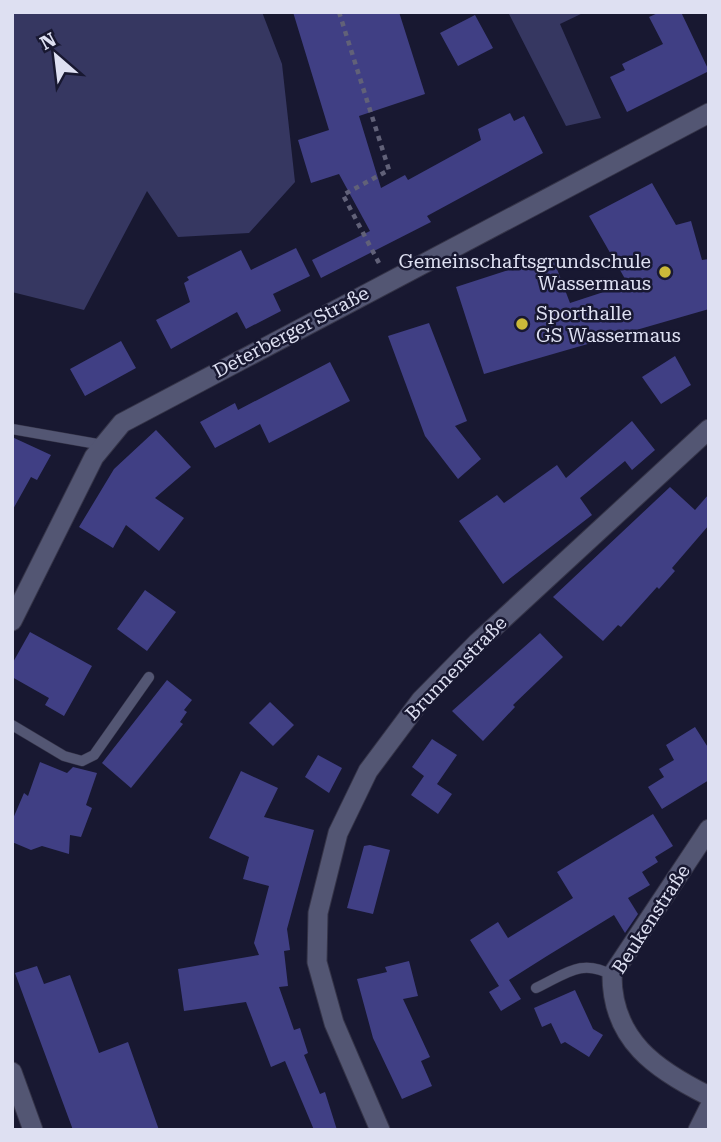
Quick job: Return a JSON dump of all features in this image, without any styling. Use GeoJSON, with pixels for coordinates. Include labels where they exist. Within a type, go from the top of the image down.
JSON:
{"type":"FeatureCollection","features":[{"type":"Feature","properties":{"kind":"street","name":"Deterberger Straße"},"geometry":{"type":"LineString","coordinates":[[12,621],[75,492],[103,445],[122,423],[709,113]]}},
{"type":"Feature","properties":{"kind":"street","name":"Brunnenstraße"},"geometry":{"type":"LineString","coordinates":[[380,1130],[334,1023],[317,962],[318,913],[338,833],[368,771],[422,700],[487,634],[709,429]]}},
{"type":"Feature","properties":{"kind":"street","name":"Beukenstraße"},"geometry":{"type":"LineString","coordinates":[[709,829],[612,975],[612,998],[639,1051],[661,1071],[709,1096]]}},
{"type":"Feature","properties":{"kind":"street"},"geometry":{"type":"LineString","coordinates":[[12,1073],[33,1130]]}},
{"type":"Feature","properties":{"kind":"street"},"geometry":{"type":"LineString","coordinates":[[698,1130],[709,1108]]}},
{"type":"Feature","properties":{"kind":"lane"},"geometry":{"type":"LineString","coordinates":[[12,429],[103,445]]}},
{"type":"Feature","properties":{"kind":"lane"},"geometry":{"type":"LineString","coordinates":[[12,725],[64,756],[82,761],[94,755],[149,677]]}},
{"type":"Feature","properties":{"kind":"lane"},"geometry":{"type":"LineString","coordinates":[[536,988],[584,966],[594,966],[612,975]]}},
{"type":"Feature","properties":{"kind":"path"},"geometry":{"type":"LineString","coordinates":[[340,12],[389,170],[342,195],[388,281]]}},
{"type":"Feature","properties":{"kind":"shaded area"},"geometry":{"type":"Polygon","coordinates":[[[12,12],[262,12],[282,64],[295,182],[249,233],[178,237],[147,191],[84,310],[12,292],[12,12]]]}},
{"type":"Feature","properties":{"kind":"shaded area"},"geometry":{"type":"Polygon","coordinates":[[[508,12],[585,12],[560,24],[601,118],[566,126],[508,12]]]}},
{"type":"Feature","properties":{"kind":"building"},"geometry":{"type":"Polygon","coordinates":[[[293,12],[399,12],[425,94],[359,116],[381,188],[405,175],[408,180],[481,140],[478,129],[510,113],[514,121],[524,116],[543,153],[427,216],[431,222],[321,278],[312,260],[370,231],[339,174],[311,183],[298,140],[329,130],[293,12]]]}},
{"type":"Feature","properties":{"kind":"building"},"geometry":{"type":"Polygon","coordinates":[[[660,12],[681,12],[709,71],[627,112],[610,77],[625,70],[622,64],[663,44],[649,17],[660,12]]]}},
{"type":"Feature","properties":{"kind":"building"},"geometry":{"type":"Polygon","coordinates":[[[475,15],[493,48],[458,66],[440,33],[475,15]]]}},
{"type":"Feature","properties":{"kind":"building"},"geometry":{"type":"Polygon","coordinates":[[[652,183],[676,225],[691,221],[702,260],[709,259],[709,309],[484,374],[456,287],[552,256],[570,303],[628,284],[589,216],[652,183]]]}},
{"type":"Feature","properties":{"kind":"building"},"geometry":{"type":"Polygon","coordinates":[[[296,248],[310,276],[273,294],[281,311],[246,329],[237,312],[171,349],[156,320],[190,302],[184,283],[189,280],[187,277],[241,250],[251,270],[296,248]]]}},
{"type":"Feature","properties":{"kind":"building"},"geometry":{"type":"Polygon","coordinates":[[[429,323],[467,421],[455,426],[481,459],[458,479],[425,436],[388,336],[429,323]]]}},
{"type":"Feature","properties":{"kind":"building"},"geometry":{"type":"Polygon","coordinates":[[[121,341],[136,368],[85,396],[70,369],[121,341]]]}},
{"type":"Feature","properties":{"kind":"building"},"geometry":{"type":"Polygon","coordinates":[[[675,356],[691,385],[661,404],[642,377],[675,356]]]}},
{"type":"Feature","properties":{"kind":"building"},"geometry":{"type":"Polygon","coordinates":[[[330,362],[350,401],[269,443],[260,424],[215,448],[200,422],[235,403],[238,410],[330,362]]]}},
{"type":"Feature","properties":{"kind":"building"},"geometry":{"type":"Polygon","coordinates":[[[632,421],[655,450],[632,470],[625,461],[580,498],[592,515],[503,584],[459,521],[497,495],[504,503],[557,465],[566,478],[632,421]]]}},
{"type":"Feature","properties":{"kind":"building"},"geometry":{"type":"Polygon","coordinates":[[[156,430],[191,467],[155,498],[184,518],[159,551],[126,525],[113,548],[79,527],[114,469],[156,430]]]}},
{"type":"Feature","properties":{"kind":"building"},"geometry":{"type":"Polygon","coordinates":[[[12,437],[51,455],[37,480],[31,477],[12,511],[12,437]]]}},
{"type":"Feature","properties":{"kind":"building"},"geometry":{"type":"Polygon","coordinates":[[[670,487],[695,510],[709,494],[709,525],[672,568],[675,571],[659,589],[657,587],[621,627],[618,625],[603,641],[553,597],[670,487]]]}},
{"type":"Feature","properties":{"kind":"building"},"geometry":{"type":"Polygon","coordinates":[[[145,590],[176,612],[147,651],[117,629],[145,590]]]}},
{"type":"Feature","properties":{"kind":"building"},"geometry":{"type":"Polygon","coordinates":[[[30,632],[92,666],[64,716],[45,705],[49,698],[12,677],[12,664],[30,632]]]}},
{"type":"Feature","properties":{"kind":"building"},"geometry":{"type":"Polygon","coordinates":[[[540,633],[563,657],[513,705],[515,707],[483,741],[452,711],[540,633]]]}},
{"type":"Feature","properties":{"kind":"building"},"geometry":{"type":"Polygon","coordinates":[[[167,680],[192,700],[184,710],[187,712],[180,722],[183,724],[131,788],[102,763],[167,680]]]}},
{"type":"Feature","properties":{"kind":"building"},"geometry":{"type":"Polygon","coordinates":[[[270,702],[294,725],[273,746],[249,723],[270,702]]]}},
{"type":"Feature","properties":{"kind":"building"},"geometry":{"type":"Polygon","coordinates":[[[695,727],[709,749],[709,780],[662,809],[648,787],[664,777],[659,769],[674,760],[666,745],[695,727]]]}},
{"type":"Feature","properties":{"kind":"building"},"geometry":{"type":"Polygon","coordinates":[[[432,739],[457,755],[437,784],[452,794],[438,814],[411,795],[424,776],[412,767],[432,739]]]}},
{"type":"Feature","properties":{"kind":"building"},"geometry":{"type":"Polygon","coordinates":[[[318,755],[342,768],[329,793],[305,777],[318,755]]]}},
{"type":"Feature","properties":{"kind":"building"},"geometry":{"type":"Polygon","coordinates":[[[40,762],[67,773],[73,767],[97,773],[86,805],[92,808],[81,837],[70,835],[69,854],[42,846],[31,850],[12,842],[12,821],[24,793],[28,796],[40,762]]]}},
{"type":"Feature","properties":{"kind":"building"},"geometry":{"type":"Polygon","coordinates":[[[241,771],[278,788],[264,817],[314,830],[287,929],[290,950],[284,951],[288,986],[279,987],[294,1030],[300,1028],[308,1053],[304,1055],[320,1094],[325,1092],[337,1130],[314,1130],[285,1061],[271,1067],[246,1002],[184,1011],[178,969],[259,955],[254,943],[269,886],[243,879],[249,857],[209,838],[241,771]]]}},
{"type":"Feature","properties":{"kind":"building"},"geometry":{"type":"Polygon","coordinates":[[[653,814],[673,846],[655,857],[658,862],[642,872],[650,885],[628,898],[638,914],[625,933],[614,915],[547,956],[509,980],[521,999],[501,1011],[489,992],[499,986],[470,940],[498,922],[508,938],[573,898],[557,872],[653,814]]]}},
{"type":"Feature","properties":{"kind":"building"},"geometry":{"type":"Polygon","coordinates":[[[364,846],[390,850],[373,914],[347,908],[364,846]]]}},
{"type":"Feature","properties":{"kind":"building"},"geometry":{"type":"Polygon","coordinates":[[[409,961],[418,996],[403,999],[430,1057],[421,1061],[432,1086],[402,1099],[373,1038],[357,979],[387,972],[385,967],[409,961]]]}},
{"type":"Feature","properties":{"kind":"building"},"geometry":{"type":"Polygon","coordinates":[[[37,966],[44,984],[70,975],[99,1053],[128,1042],[159,1130],[73,1130],[15,973],[37,966]]]}},
{"type":"Feature","properties":{"kind":"building"},"geometry":{"type":"Polygon","coordinates":[[[575,990],[593,1029],[603,1035],[589,1057],[565,1042],[561,1044],[551,1023],[542,1027],[534,1008],[575,990]]]}},
{"type":"Feature","properties":{"kind":"place","name":"Gemeinschaftsgrundschule Wassermaus"},"geometry":{"type":"Point","coordinates":[665,272]}},
{"type":"Feature","properties":{"kind":"place","name":"Sporthalle GS Wassermaus"},"geometry":{"type":"Point","coordinates":[522,324]}}]}
